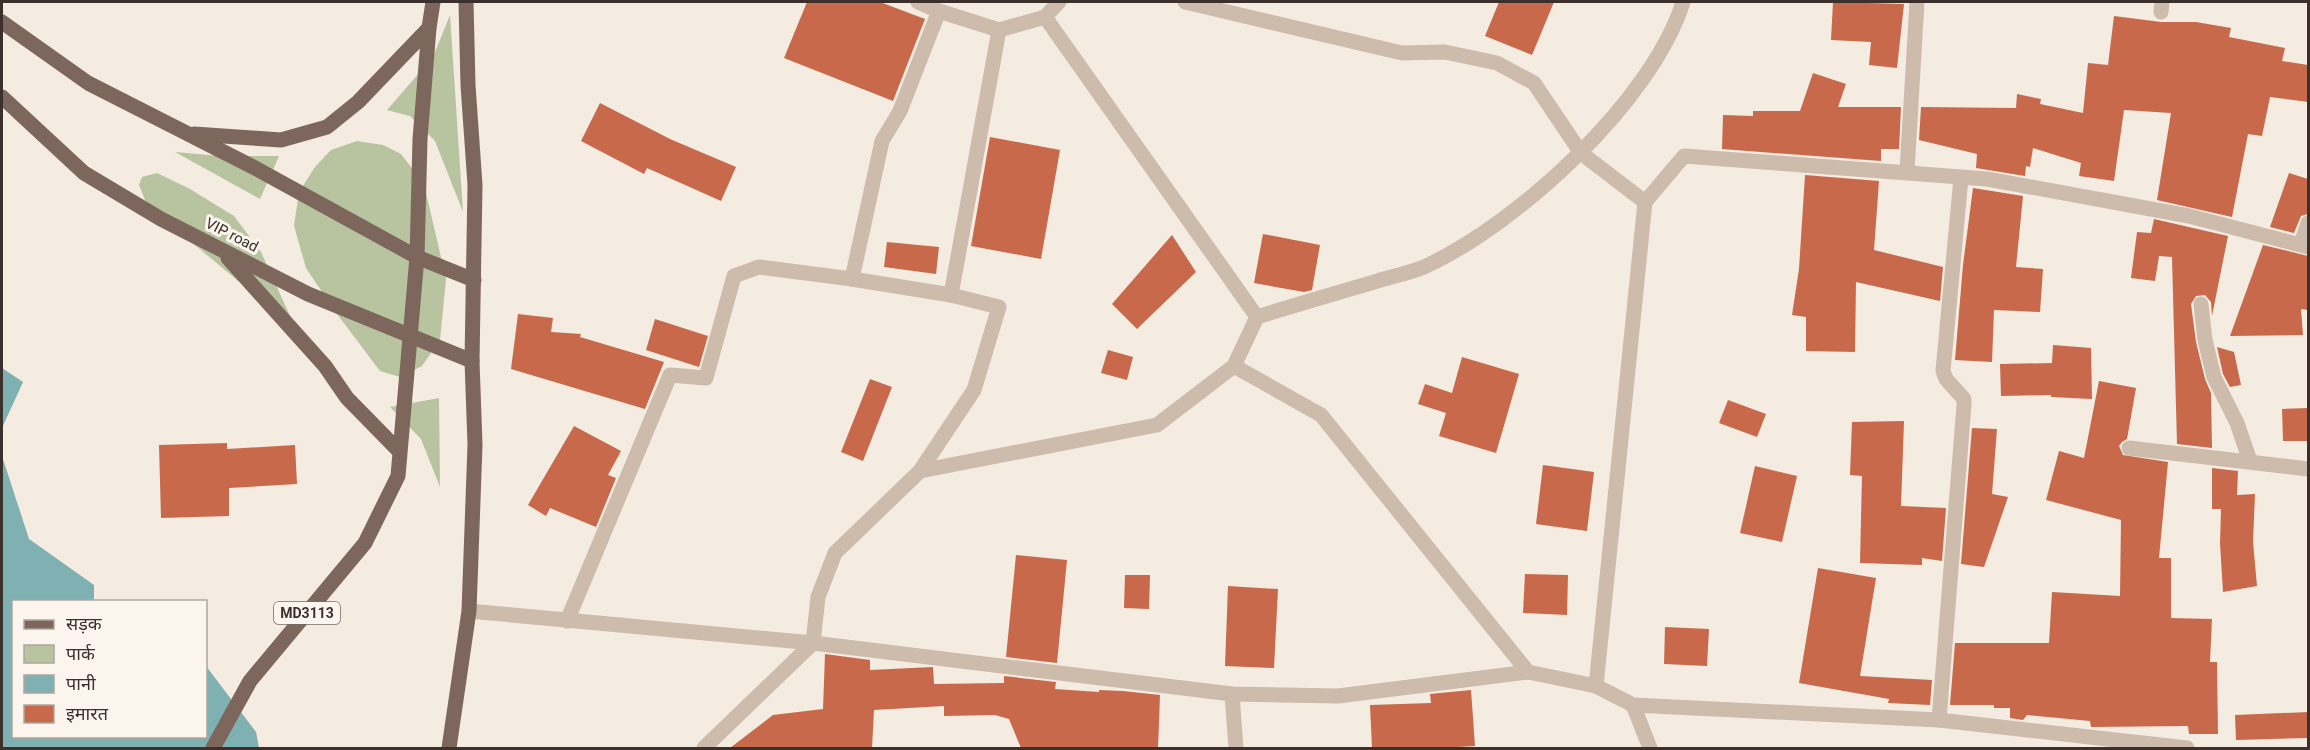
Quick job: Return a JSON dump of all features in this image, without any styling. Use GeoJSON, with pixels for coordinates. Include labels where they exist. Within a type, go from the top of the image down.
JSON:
{"type":"FeatureCollection","features":[{"type":"Feature","properties":{"kind":"main road"},"geometry":{"type":"LineString","coordinates":[[398,450],[417,257],[420,139],[433,2]]}},
{"type":"Feature","properties":{"kind":"main road"},"geometry":{"type":"LineString","coordinates":[[449,748],[468,611],[474,445],[472,361],[475,185],[466,2]]}},
{"type":"Feature","properties":{"kind":"main road"},"geometry":{"type":"LineString","coordinates":[[2,22],[88,83],[417,257],[474,280]]}},
{"type":"Feature","properties":{"kind":"main road"},"geometry":{"type":"LineString","coordinates":[[188,134],[281,140],[327,127],[358,102],[429,28]]}},
{"type":"Feature","properties":{"kind":"main road","name":"VIP road"},"geometry":{"type":"LineString","coordinates":[[2,97],[84,173],[161,219],[308,294],[472,361]]}},
{"type":"Feature","properties":{"kind":"main road"},"geometry":{"type":"LineString","coordinates":[[221,250],[325,366],[346,398],[398,450]]}},
{"type":"Feature","properties":{"kind":"main road","name":"MD3113"},"geometry":{"type":"LineString","coordinates":[[213,748],[250,681],[365,543],[398,476],[398,450]]}},
{"type":"Feature","properties":{"kind":"street"},"geometry":{"type":"LineString","coordinates":[[918,2],[999,30],[1045,17],[1059,2]]}},
{"type":"Feature","properties":{"kind":"street"},"geometry":{"type":"LineString","coordinates":[[1185,2],[1402,53],[1446,52],[1497,63],[1534,83],[1581,153],[1645,202]]}},
{"type":"Feature","properties":{"kind":"street"},"geometry":{"type":"LineString","coordinates":[[920,471],[1157,425],[1234,366],[1257,317],[1423,267],[1495,226],[1581,153],[1637,88],[1678,20],[1683,2]]}},
{"type":"Feature","properties":{"kind":"street"},"geometry":{"type":"LineString","coordinates":[[1907,171],[1917,2]]}},
{"type":"Feature","properties":{"kind":"street"},"geometry":{"type":"LineString","coordinates":[[852,279],[882,141],[900,111],[939,11]]}},
{"type":"Feature","properties":{"kind":"street"},"geometry":{"type":"LineString","coordinates":[[1045,17],[1257,317]]}},
{"type":"Feature","properties":{"kind":"street"},"geometry":{"type":"LineString","coordinates":[[951,296],[999,30]]}},
{"type":"Feature","properties":{"kind":"street"},"geometry":{"type":"LineString","coordinates":[[1596,686],[1645,202],[1684,156],[1907,171],[1987,179],[2189,216],[2305,246],[2308,223]]}},
{"type":"Feature","properties":{"kind":"street"},"geometry":{"type":"LineString","coordinates":[[1939,720],[1964,405],[1964,399],[1946,379],[1943,371],[1960,178]]}},
{"type":"Feature","properties":{"kind":"street"},"geometry":{"type":"LineString","coordinates":[[567,621],[670,375],[706,378],[734,276],[759,267],[852,279],[951,296],[999,307],[974,390],[920,471],[835,553],[818,597],[813,643],[704,748]]}},
{"type":"Feature","properties":{"kind":"street"},"geometry":{"type":"LineString","coordinates":[[2200,304],[2205,340],[2214,377],[2236,423],[2250,461]]}},
{"type":"Feature","properties":{"kind":"street"},"geometry":{"type":"LineString","coordinates":[[1234,366],[1321,415],[1528,672]]}},
{"type":"Feature","properties":{"kind":"street"},"geometry":{"type":"LineString","coordinates":[[2129,448],[2308,469]]}},
{"type":"Feature","properties":{"kind":"street"},"geometry":{"type":"LineString","coordinates":[[468,611],[813,643],[1232,694],[1338,696],[1528,672],[1596,686],[1633,705],[1939,720],[2187,748]]}},
{"type":"Feature","properties":{"kind":"street"},"geometry":{"type":"LineString","coordinates":[[1232,694],[1236,748]]}},
{"type":"Feature","properties":{"kind":"street"},"geometry":{"type":"LineString","coordinates":[[1633,705],[1650,748]]}},
{"type":"Feature","properties":{"kind":"green space"},"geometry":{"type":"Polygon","coordinates":[[[450,15],[463,212],[435,141],[410,116],[387,110],[433,57],[450,15]]]}},
{"type":"Feature","properties":{"kind":"green space"},"geometry":{"type":"Polygon","coordinates":[[[357,141],[383,145],[401,154],[424,184],[446,279],[440,340],[422,366],[400,377],[380,371],[334,310],[306,268],[294,226],[299,192],[315,167],[331,150],[357,141]]]}},
{"type":"Feature","properties":{"kind":"green space"},"geometry":{"type":"Polygon","coordinates":[[[175,152],[220,156],[279,156],[260,199],[175,152]]]}},
{"type":"Feature","properties":{"kind":"green space"},"geometry":{"type":"Polygon","coordinates":[[[157,173],[190,189],[234,216],[261,252],[296,329],[184,236],[145,200],[139,185],[142,177],[157,173]]]}},
{"type":"Feature","properties":{"kind":"green space"},"geometry":{"type":"Polygon","coordinates":[[[439,398],[440,487],[421,439],[390,407],[439,398]]]}},
{"type":"Feature","properties":{"kind":"water"},"geometry":{"type":"Polygon","coordinates":[[[2,368],[23,382],[2,428],[2,368]]]}},
{"type":"Feature","properties":{"kind":"water"},"geometry":{"type":"Polygon","coordinates":[[[2,456],[29,539],[94,585],[94,600],[12,600],[12,738],[207,738],[207,667],[256,732],[259,748],[2,748],[2,456]]]}},
{"type":"Feature","properties":{"kind":"building"},"geometry":{"type":"Polygon","coordinates":[[[807,2],[880,2],[925,19],[893,101],[784,58],[807,2]]]}},
{"type":"Feature","properties":{"kind":"building"},"geometry":{"type":"Polygon","coordinates":[[[1499,2],[1554,2],[1532,55],[1485,36],[1499,2]]]}},
{"type":"Feature","properties":{"kind":"building"},"geometry":{"type":"Polygon","coordinates":[[[1833,2],[1904,4],[1897,68],[1869,65],[1871,42],[1831,40],[1833,2]]]}},
{"type":"Feature","properties":{"kind":"building"},"geometry":{"type":"Polygon","coordinates":[[[2114,16],[2161,22],[2196,22],[2231,28],[2229,37],[2285,48],[2282,61],[2308,65],[2308,102],[2270,97],[2262,136],[2248,134],[2232,217],[2157,200],[2171,113],[2124,110],[2114,181],[2079,176],[2081,163],[2033,148],[2030,167],[2026,166],[2025,176],[1976,168],[1977,154],[1919,140],[1921,107],[2016,108],[2017,94],[2041,99],[2040,104],[2083,113],[2088,63],[2108,65],[2114,16]]]}},
{"type":"Feature","properties":{"kind":"building"},"geometry":{"type":"Polygon","coordinates":[[[1813,73],[1846,84],[1838,107],[1901,107],[1899,149],[1881,149],[1881,161],[1722,149],[1723,115],[1753,116],[1753,111],[1800,111],[1813,73]]]}},
{"type":"Feature","properties":{"kind":"building"},"geometry":{"type":"Polygon","coordinates":[[[600,103],[670,139],[736,167],[721,201],[647,168],[644,174],[581,141],[600,103]]]}},
{"type":"Feature","properties":{"kind":"building"},"geometry":{"type":"Polygon","coordinates":[[[990,137],[1060,150],[1041,259],[971,246],[990,137]]]}},
{"type":"Feature","properties":{"kind":"building"},"geometry":{"type":"Polygon","coordinates":[[[2289,173],[2308,179],[2308,214],[2301,216],[2294,233],[2270,227],[2289,173]]]}},
{"type":"Feature","properties":{"kind":"building"},"geometry":{"type":"Polygon","coordinates":[[[1805,175],[1879,181],[1874,250],[1943,267],[1940,301],[1856,282],[1855,352],[1806,351],[1806,317],[1792,315],[1799,269],[1805,175]]]}},
{"type":"Feature","properties":{"kind":"building"},"geometry":{"type":"Polygon","coordinates":[[[1973,188],[2023,196],[2016,267],[2043,269],[2040,312],[1994,310],[1992,362],[1955,360],[1963,265],[1973,188]]]}},
{"type":"Feature","properties":{"kind":"building"},"geometry":{"type":"Polygon","coordinates":[[[2154,219],[2228,236],[2212,316],[2211,302],[2205,295],[2196,296],[2191,304],[2196,342],[2205,379],[2211,393],[2212,448],[2177,444],[2172,257],[2159,256],[2155,281],[2131,278],[2137,232],[2151,233],[2154,219]]]}},
{"type":"Feature","properties":{"kind":"building"},"geometry":{"type":"Polygon","coordinates":[[[1263,234],[1320,245],[1312,290],[1304,292],[1254,283],[1263,234]]]}},
{"type":"Feature","properties":{"kind":"building"},"geometry":{"type":"Polygon","coordinates":[[[1172,235],[1196,272],[1137,329],[1112,304],[1172,235]]]}},
{"type":"Feature","properties":{"kind":"building"},"geometry":{"type":"Polygon","coordinates":[[[887,242],[939,247],[936,274],[884,267],[887,242]]]}},
{"type":"Feature","properties":{"kind":"building"},"geometry":{"type":"Polygon","coordinates":[[[2263,245],[2308,256],[2308,310],[2301,309],[2303,335],[2230,336],[2263,245]]]}},
{"type":"Feature","properties":{"kind":"building"},"geometry":{"type":"Polygon","coordinates":[[[518,314],[553,318],[551,332],[581,334],[580,337],[664,362],[645,409],[511,369],[518,314]]]}},
{"type":"Feature","properties":{"kind":"building"},"geometry":{"type":"Polygon","coordinates":[[[655,319],[708,336],[699,367],[646,350],[655,319]]]}},
{"type":"Feature","properties":{"kind":"building"},"geometry":{"type":"Polygon","coordinates":[[[2053,345],[2091,348],[2092,399],[2051,397],[2051,395],[2001,396],[2000,364],[2052,363],[2053,345]]]}},
{"type":"Feature","properties":{"kind":"building"},"geometry":{"type":"Polygon","coordinates":[[[2217,347],[2234,352],[2241,385],[2230,387],[2223,374],[2217,347]]]}},
{"type":"Feature","properties":{"kind":"building"},"geometry":{"type":"Polygon","coordinates":[[[1108,350],[1133,357],[1127,380],[1101,373],[1108,350]]]}},
{"type":"Feature","properties":{"kind":"building"},"geometry":{"type":"Polygon","coordinates":[[[1462,357],[1519,374],[1496,453],[1439,436],[1446,413],[1418,404],[1425,384],[1452,393],[1462,357]]]}},
{"type":"Feature","properties":{"kind":"building"},"geometry":{"type":"Polygon","coordinates":[[[870,379],[892,387],[863,461],[841,452],[870,379]]]}},
{"type":"Feature","properties":{"kind":"building"},"geometry":{"type":"Polygon","coordinates":[[[2099,381],[2136,388],[2127,439],[2119,446],[2123,455],[2168,462],[2159,558],[2171,558],[2171,618],[2212,619],[2210,662],[2217,662],[2218,734],[2189,734],[2188,726],[2091,727],[2090,721],[2027,715],[2023,720],[2010,718],[2010,708],[1994,708],[1994,705],[1950,705],[1955,643],[2049,643],[2052,592],[2120,596],[2121,520],[2046,500],[2059,451],[2084,458],[2099,381]]]}},
{"type":"Feature","properties":{"kind":"building"},"geometry":{"type":"Polygon","coordinates":[[[1728,400],[1766,414],[1757,437],[1719,423],[1728,400]]]}},
{"type":"Feature","properties":{"kind":"building"},"geometry":{"type":"Polygon","coordinates":[[[2308,408],[2308,441],[2283,441],[2282,409],[2308,408]]]}},
{"type":"Feature","properties":{"kind":"building"},"geometry":{"type":"Polygon","coordinates":[[[1904,421],[1901,506],[1946,508],[1942,561],[1922,558],[1922,565],[1860,563],[1862,476],[1850,475],[1852,422],[1904,421]]]}},
{"type":"Feature","properties":{"kind":"building"},"geometry":{"type":"Polygon","coordinates":[[[574,426],[621,451],[608,475],[616,478],[596,527],[550,508],[546,516],[528,505],[574,426]]]}},
{"type":"Feature","properties":{"kind":"building"},"geometry":{"type":"Polygon","coordinates":[[[1972,428],[1997,429],[1992,494],[2008,497],[1984,567],[1961,564],[1972,428]]]}},
{"type":"Feature","properties":{"kind":"building"},"geometry":{"type":"Polygon","coordinates":[[[227,443],[227,449],[295,445],[297,484],[229,488],[229,516],[161,518],[159,445],[227,443]]]}},
{"type":"Feature","properties":{"kind":"building"},"geometry":{"type":"Polygon","coordinates":[[[1543,465],[1594,472],[1587,531],[1536,524],[1543,465]]]}},
{"type":"Feature","properties":{"kind":"building"},"geometry":{"type":"Polygon","coordinates":[[[1755,466],[1797,476],[1782,542],[1740,533],[1755,466]]]}},
{"type":"Feature","properties":{"kind":"building"},"geometry":{"type":"Polygon","coordinates":[[[2212,468],[2238,471],[2237,495],[2255,494],[2253,542],[2257,586],[2223,592],[2220,543],[2221,509],[2212,509],[2212,468]]]}},
{"type":"Feature","properties":{"kind":"building"},"geometry":{"type":"Polygon","coordinates":[[[1016,555],[1067,560],[1057,663],[1006,657],[1016,555]]]}},
{"type":"Feature","properties":{"kind":"building"},"geometry":{"type":"Polygon","coordinates":[[[1818,568],[1876,578],[1860,676],[1932,680],[1930,705],[1888,703],[1889,699],[1799,683],[1818,568]]]}},
{"type":"Feature","properties":{"kind":"building"},"geometry":{"type":"Polygon","coordinates":[[[1525,574],[1568,575],[1567,615],[1523,613],[1525,574]]]}},
{"type":"Feature","properties":{"kind":"building"},"geometry":{"type":"Polygon","coordinates":[[[1125,575],[1150,575],[1149,609],[1124,608],[1125,575]]]}},
{"type":"Feature","properties":{"kind":"building"},"geometry":{"type":"Polygon","coordinates":[[[1228,586],[1278,589],[1274,668],[1225,666],[1228,586]]]}},
{"type":"Feature","properties":{"kind":"building"},"geometry":{"type":"Polygon","coordinates":[[[1665,627],[1709,629],[1707,666],[1664,664],[1665,627]]]}},
{"type":"Feature","properties":{"kind":"building"},"geometry":{"type":"Polygon","coordinates":[[[825,654],[870,660],[870,670],[933,667],[934,684],[1004,683],[1004,676],[1056,682],[1055,689],[1123,691],[1160,695],[1158,748],[1021,748],[1009,719],[995,715],[944,716],[944,706],[874,710],[872,748],[730,748],[773,715],[823,709],[825,654]]]}},
{"type":"Feature","properties":{"kind":"building"},"geometry":{"type":"Polygon","coordinates":[[[1471,690],[1475,746],[1372,748],[1370,705],[1431,703],[1430,694],[1471,690]]]}},
{"type":"Feature","properties":{"kind":"building"},"geometry":{"type":"Polygon","coordinates":[[[2308,712],[2308,738],[2236,740],[2235,715],[2308,712]]]}}]}
